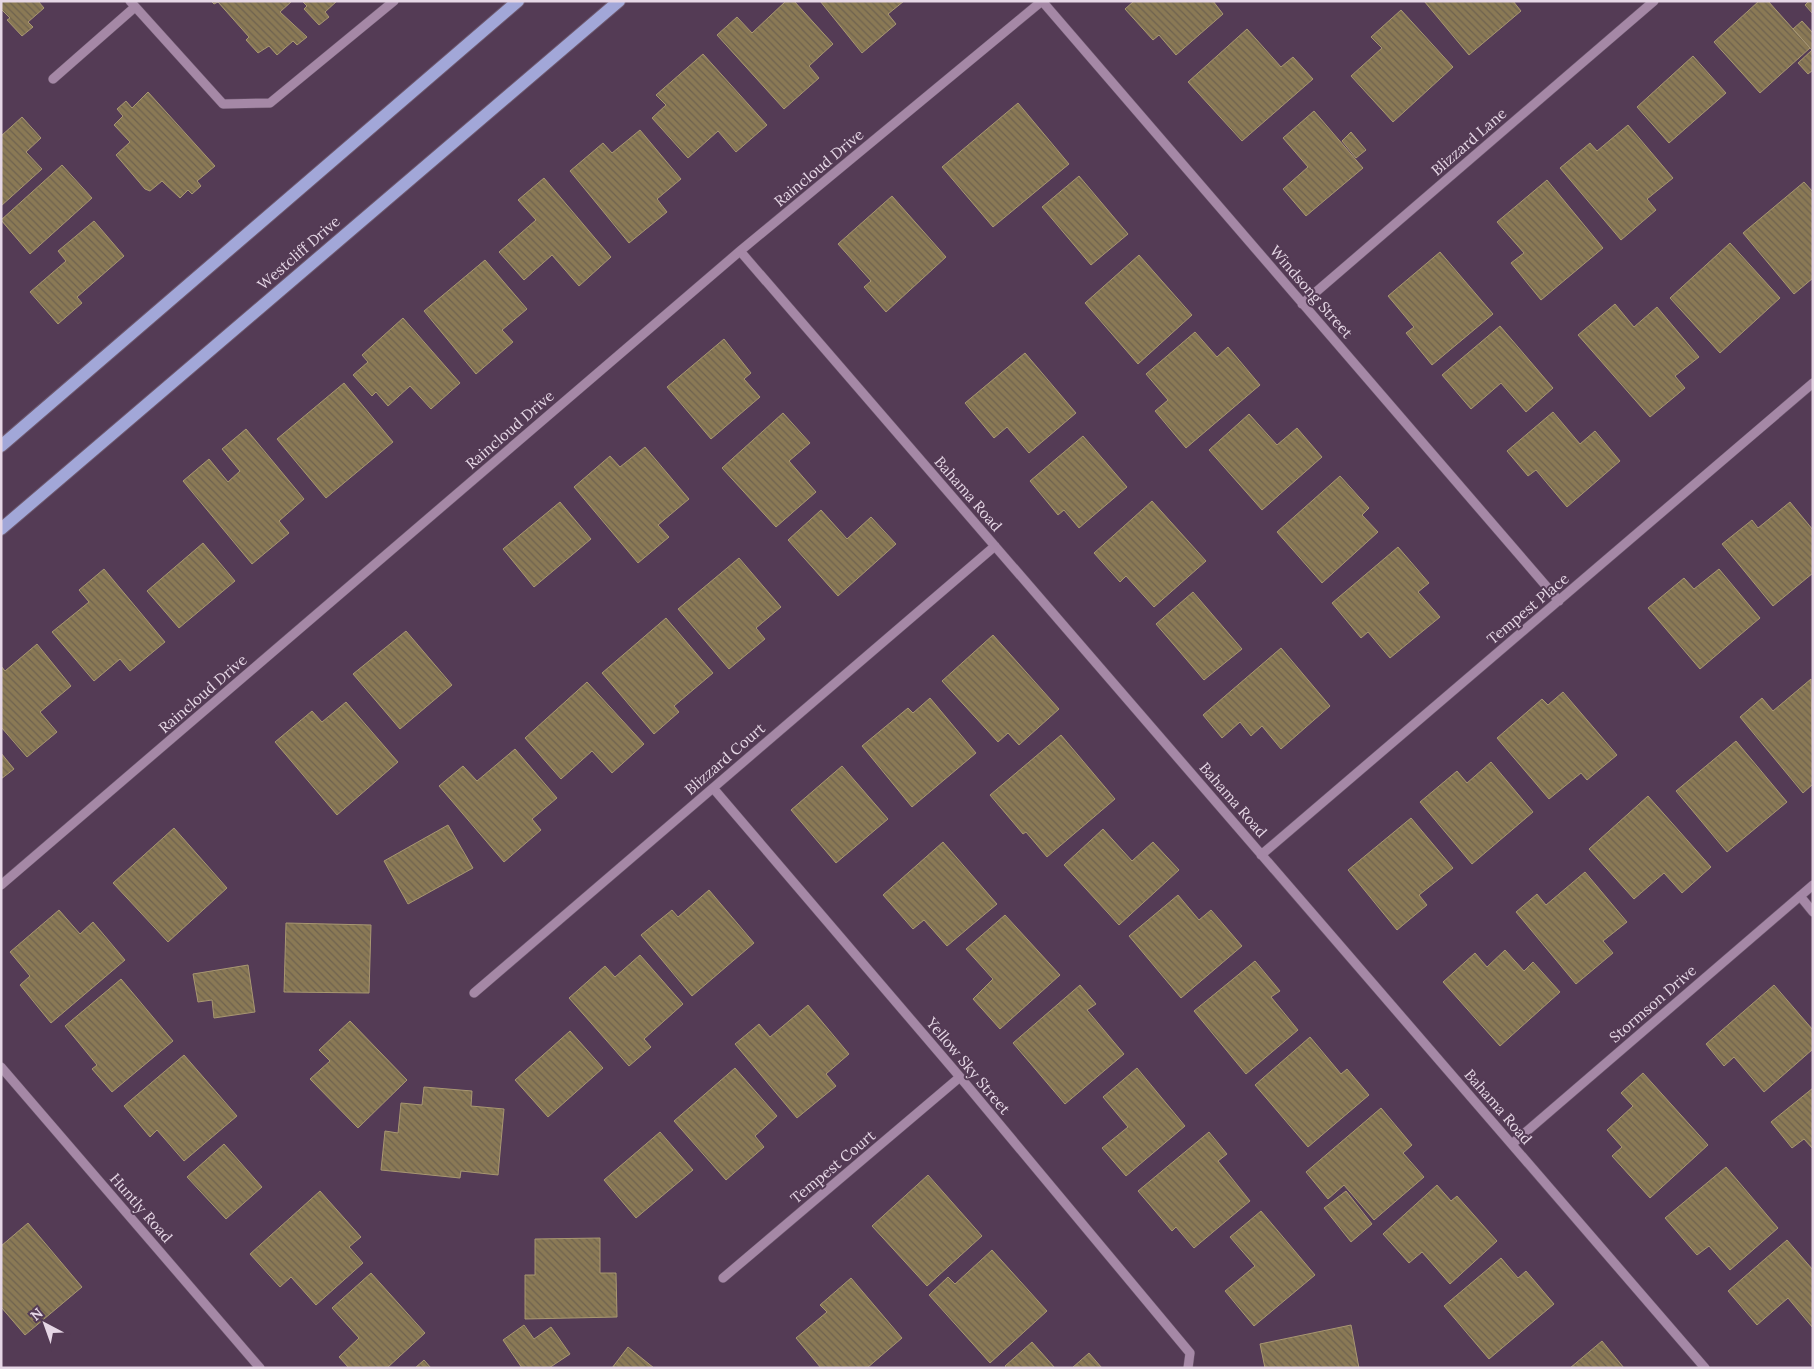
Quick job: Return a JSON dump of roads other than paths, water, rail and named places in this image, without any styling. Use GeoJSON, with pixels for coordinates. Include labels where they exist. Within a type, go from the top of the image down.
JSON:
{"type":"FeatureCollection","features":[{"type":"Feature","properties":{"kind":"main road"},"geometry":{"type":"LineString","coordinates":[[1,446],[518,1]]}},
{"type":"Feature","properties":{"kind":"main road","name":"Westcliff Drive"},"geometry":{"type":"LineString","coordinates":[[1,529],[619,1]]}},
{"type":"Feature","properties":{"kind":"street"},"geometry":{"type":"LineString","coordinates":[[52,79],[132,4],[224,104],[270,103],[394,1]]}},
{"type":"Feature","properties":{"kind":"street","name":"Raincloud Drive"},"geometry":{"type":"LineString","coordinates":[[1,885],[740,251],[1042,1]]}},
{"type":"Feature","properties":{"kind":"street","name":"Windsong Street"},"geometry":{"type":"LineString","coordinates":[[1042,1],[1559,601]]}},
{"type":"Feature","properties":{"kind":"street","name":"Blizzard Lane"},"geometry":{"type":"LineString","coordinates":[[1302,304],[1654,1]]}},
{"type":"Feature","properties":{"kind":"street","name":"Bahama Road"},"geometry":{"type":"LineString","coordinates":[[740,251],[1705,1368]]}},
{"type":"Feature","properties":{"kind":"street","name":"Tempest Place"},"geometry":{"type":"LineString","coordinates":[[1261,855],[1813,383]]}},
{"type":"Feature","properties":{"kind":"street","name":"Blizzard Court"},"geometry":{"type":"LineString","coordinates":[[474,993],[995,546]]}},
{"type":"Feature","properties":{"kind":"street","name":"Yellow Sky Street"},"geometry":{"type":"LineString","coordinates":[[713,788],[960,1077],[1190,1353],[1188,1368]]}},
{"type":"Feature","properties":{"kind":"street","name":"Stormson Drive"},"geometry":{"type":"LineString","coordinates":[[1512,1144],[1813,885]]}},
{"type":"Feature","properties":{"kind":"street"},"geometry":{"type":"LineString","coordinates":[[1800,896],[1813,912]]}},
{"type":"Feature","properties":{"kind":"street","name":"Huntly Road"},"geometry":{"type":"LineString","coordinates":[[1,1067],[260,1368]]}},
{"type":"Feature","properties":{"kind":"street","name":"Tempest Court"},"geometry":{"type":"LineString","coordinates":[[723,1278],[960,1077]]}}]}
